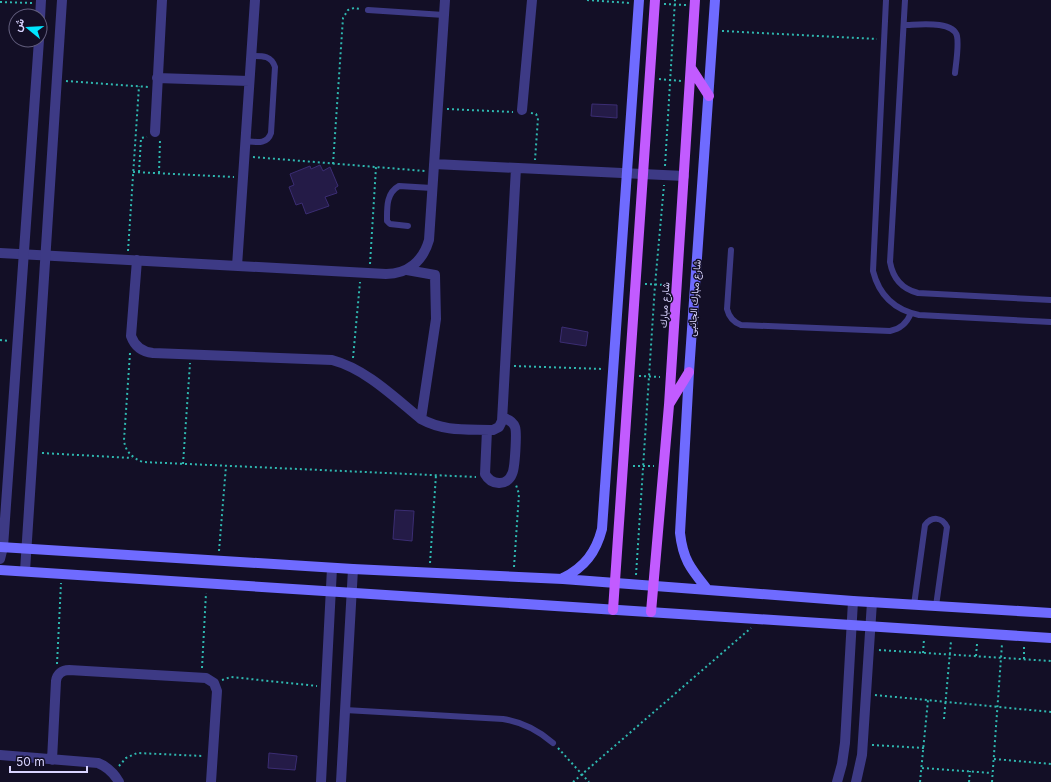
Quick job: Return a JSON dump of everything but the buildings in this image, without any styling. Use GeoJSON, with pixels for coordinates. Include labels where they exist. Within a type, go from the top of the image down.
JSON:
{"type":"FeatureCollection","features":[{"type":"Feature","properties":{"kind":"main road","name":"شارع مبارك الجانبى"},"geometry":{"type":"LineString","coordinates":[[707,589],[685,558],[680,533],[689,372],[715,0]]}},
{"type":"Feature","properties":{"kind":"main road"},"geometry":{"type":"LineString","coordinates":[[563,578],[582,567],[589,559],[595,550],[602,529],[639,2]]}},
{"type":"Feature","properties":{"kind":"main road"},"geometry":{"type":"LineString","coordinates":[[613,610],[655,2]]}},
{"type":"Feature","properties":{"kind":"main road","name":"شارع مبارك"},"geometry":{"type":"LineString","coordinates":[[651,612],[671,378],[695,2]]}},
{"type":"Feature","properties":{"kind":"main road"},"geometry":{"type":"LineString","coordinates":[[691,68],[709,96]]}},
{"type":"Feature","properties":{"kind":"main road"},"geometry":{"type":"LineString","coordinates":[[669,405],[689,372]]}},
{"type":"Feature","properties":{"kind":"main road"},"geometry":{"type":"LineString","coordinates":[[1,547],[332,568],[563,578],[853,601],[1051,613]]}},
{"type":"Feature","properties":{"kind":"main road"},"geometry":{"type":"LineString","coordinates":[[0,570],[1051,638]]}},
{"type":"Feature","properties":{"kind":"street"},"geometry":{"type":"LineString","coordinates":[[25,571],[62,0]]}},
{"type":"Feature","properties":{"kind":"street"},"geometry":{"type":"LineString","coordinates":[[154,136],[162,0]]}},
{"type":"Feature","properties":{"kind":"street"},"geometry":{"type":"LineString","coordinates":[[238,266],[254,0]]}},
{"type":"Feature","properties":{"kind":"street"},"geometry":{"type":"LineString","coordinates":[[0,253],[132,259],[365,273],[393,274],[407,270],[419,261],[427,247],[429,240],[446,0]]}},
{"type":"Feature","properties":{"kind":"street"},"geometry":{"type":"LineString","coordinates":[[521,112],[532,0]]}},
{"type":"Feature","properties":{"kind":"street"},"geometry":{"type":"LineString","coordinates":[[0,559],[24,254],[37,48]]}},
{"type":"Feature","properties":{"kind":"street"},"geometry":{"type":"LineString","coordinates":[[157,83],[249,81]]}},
{"type":"Feature","properties":{"kind":"street"},"geometry":{"type":"LineString","coordinates":[[434,168],[516,168],[684,176]]}},
{"type":"Feature","properties":{"kind":"street"},"geometry":{"type":"LineString","coordinates":[[132,259],[131,336],[136,345],[144,351],[321,359],[342,363],[352,367],[369,378],[421,419],[429,423],[445,428],[493,430],[499,427],[503,418],[516,168]]}},
{"type":"Feature","properties":{"kind":"street"},"geometry":{"type":"LineString","coordinates":[[407,270],[436,275],[436,319],[421,419]]}},
{"type":"Feature","properties":{"kind":"street"},"geometry":{"type":"LineString","coordinates":[[487,430],[485,474],[493,482],[506,482],[513,471],[516,431],[513,424],[503,418]]}},
{"type":"Feature","properties":{"kind":"street"},"geometry":{"type":"LineString","coordinates":[[320,782],[332,568]]}},
{"type":"Feature","properties":{"kind":"street"},"geometry":{"type":"LineString","coordinates":[[341,782],[353,569]]}},
{"type":"Feature","properties":{"kind":"street"},"geometry":{"type":"LineString","coordinates":[[837,782],[842,764],[845,743],[853,601]]}},
{"type":"Feature","properties":{"kind":"street"},"geometry":{"type":"LineString","coordinates":[[856,782],[863,744],[872,602]]}},
{"type":"Feature","properties":{"kind":"street"},"geometry":{"type":"LineString","coordinates":[[52,760],[56,681],[60,673],[69,670],[201,677],[210,680],[216,687],[217,691],[211,782]]}},
{"type":"Feature","properties":{"kind":"street"},"geometry":{"type":"LineString","coordinates":[[0,755],[98,763],[108,768],[117,779]]}},
{"type":"Feature","properties":{"kind":"lane"},"geometry":{"type":"LineString","coordinates":[[886,0],[873,271],[875,280],[884,295],[896,307],[919,315],[1051,322]]}},
{"type":"Feature","properties":{"kind":"lane"},"geometry":{"type":"LineString","coordinates":[[905,0],[890,262],[893,275],[901,285],[918,293],[1051,300]]}},
{"type":"Feature","properties":{"kind":"lane"},"geometry":{"type":"LineString","coordinates":[[368,10],[444,15]]}},
{"type":"Feature","properties":{"kind":"lane"},"geometry":{"type":"LineString","coordinates":[[904,25],[945,25],[952,28],[957,39],[955,73]]}},
{"type":"Feature","properties":{"kind":"lane"},"geometry":{"type":"LineString","coordinates":[[245,141],[260,143],[264,142],[270,137],[272,126],[274,63],[268,57],[251,56]]}},
{"type":"Feature","properties":{"kind":"lane"},"geometry":{"type":"LineString","coordinates":[[408,226],[390,224],[387,222],[388,201],[391,192],[399,186],[432,188]]}},
{"type":"Feature","properties":{"kind":"lane"},"geometry":{"type":"LineString","coordinates":[[731,250],[727,309],[732,320],[741,325],[890,331],[899,329],[903,326],[907,322],[911,313]]}},
{"type":"Feature","properties":{"kind":"lane"},"geometry":{"type":"LineString","coordinates":[[914,605],[925,525],[930,520],[936,518],[943,521],[947,527],[936,606]]}},
{"type":"Feature","properties":{"kind":"lane"},"geometry":{"type":"LineString","coordinates":[[345,710],[503,719],[528,726],[553,743]]}},
{"type":"Feature","properties":{"kind":"path"},"geometry":{"type":"LineString","coordinates":[[587,0],[639,2]]}},
{"type":"Feature","properties":{"kind":"path"},"geometry":{"type":"LineString","coordinates":[[635,584],[655,285],[665,175],[675,0]]}},
{"type":"Feature","properties":{"kind":"path"},"geometry":{"type":"LineString","coordinates":[[0,2],[41,1]]}},
{"type":"Feature","properties":{"kind":"path"},"geometry":{"type":"LineString","coordinates":[[655,2],[675,5],[695,2]]}},
{"type":"Feature","properties":{"kind":"path"},"geometry":{"type":"LineString","coordinates":[[333,164],[343,18],[345,12],[350,9],[368,10]]}},
{"type":"Feature","properties":{"kind":"path"},"geometry":{"type":"LineString","coordinates":[[713,31],[884,39]]}},
{"type":"Feature","properties":{"kind":"path"},"geometry":{"type":"LineString","coordinates":[[650,79],[690,82]]}},
{"type":"Feature","properties":{"kind":"path"},"geometry":{"type":"LineString","coordinates":[[57,80],[139,86],[157,83]]}},
{"type":"Feature","properties":{"kind":"path"},"geometry":{"type":"LineString","coordinates":[[132,259],[133,172],[139,86]]}},
{"type":"Feature","properties":{"kind":"path"},"geometry":{"type":"LineString","coordinates":[[438,109],[521,112],[536,114],[538,118],[535,169]]}},
{"type":"Feature","properties":{"kind":"path"},"geometry":{"type":"LineString","coordinates":[[139,172],[141,138],[154,136],[161,140],[159,173]]}},
{"type":"Feature","properties":{"kind":"path"},"geometry":{"type":"LineString","coordinates":[[244,156],[376,167],[434,168]]}},
{"type":"Feature","properties":{"kind":"path"},"geometry":{"type":"LineString","coordinates":[[352,367],[365,273],[376,167]]}},
{"type":"Feature","properties":{"kind":"path"},"geometry":{"type":"LineString","coordinates":[[133,172],[243,178]]}},
{"type":"Feature","properties":{"kind":"path"},"geometry":{"type":"LineString","coordinates":[[636,284],[677,286]]}},
{"type":"Feature","properties":{"kind":"path"},"geometry":{"type":"LineString","coordinates":[[131,336],[124,440],[126,450],[133,458]]}},
{"type":"Feature","properties":{"kind":"path"},"geometry":{"type":"LineString","coordinates":[[183,464],[190,354]]}},
{"type":"Feature","properties":{"kind":"path"},"geometry":{"type":"LineString","coordinates":[[505,365],[614,369]]}},
{"type":"Feature","properties":{"kind":"path"},"geometry":{"type":"LineString","coordinates":[[630,375],[671,378]]}},
{"type":"Feature","properties":{"kind":"path"},"geometry":{"type":"LineString","coordinates":[[33,453],[133,458],[143,462],[487,477]]}},
{"type":"Feature","properties":{"kind":"path"},"geometry":{"type":"LineString","coordinates":[[218,561],[226,466]]}},
{"type":"Feature","properties":{"kind":"path"},"geometry":{"type":"LineString","coordinates":[[623,466],[664,467]]}},
{"type":"Feature","properties":{"kind":"path"},"geometry":{"type":"LineString","coordinates":[[430,572],[436,475]]}},
{"type":"Feature","properties":{"kind":"path"},"geometry":{"type":"LineString","coordinates":[[509,479],[515,484],[519,494],[513,576]]}},
{"type":"Feature","properties":{"kind":"path"},"geometry":{"type":"LineString","coordinates":[[56,681],[62,573]]}},
{"type":"Feature","properties":{"kind":"path"},"geometry":{"type":"LineString","coordinates":[[201,677],[207,583]]}},
{"type":"Feature","properties":{"kind":"path"},"geometry":{"type":"LineString","coordinates":[[573,782],[762,619]]}},
{"type":"Feature","properties":{"kind":"path"},"geometry":{"type":"LineString","coordinates":[[923,653],[925,630]]}},
{"type":"Feature","properties":{"kind":"path"},"geometry":{"type":"LineString","coordinates":[[944,719],[951,632]]}},
{"type":"Feature","properties":{"kind":"path"},"geometry":{"type":"LineString","coordinates":[[976,656],[977,633]]}},
{"type":"Feature","properties":{"kind":"path"},"geometry":{"type":"LineString","coordinates":[[992,782],[1003,635]]}},
{"type":"Feature","properties":{"kind":"path"},"geometry":{"type":"LineString","coordinates":[[1024,659],[1025,636]]}},
{"type":"Feature","properties":{"kind":"path"},"geometry":{"type":"LineString","coordinates":[[869,650],[1051,661]]}},
{"type":"Feature","properties":{"kind":"path"},"geometry":{"type":"LineString","coordinates":[[216,687],[221,681],[230,677],[326,687]]}},
{"type":"Feature","properties":{"kind":"path"},"geometry":{"type":"LineString","coordinates":[[866,694],[1051,712]]}},
{"type":"Feature","properties":{"kind":"path"},"geometry":{"type":"LineString","coordinates":[[920,782],[928,700]]}},
{"type":"Feature","properties":{"kind":"path"},"geometry":{"type":"LineString","coordinates":[[553,743],[589,782]]}},
{"type":"Feature","properties":{"kind":"path"},"geometry":{"type":"LineString","coordinates":[[863,744],[924,748]]}},
{"type":"Feature","properties":{"kind":"path"},"geometry":{"type":"LineString","coordinates":[[117,779],[119,767],[122,762],[138,753],[212,756]]}},
{"type":"Feature","properties":{"kind":"path"},"geometry":{"type":"LineString","coordinates":[[994,759],[1051,764]]}},
{"type":"Feature","properties":{"kind":"path"},"geometry":{"type":"LineString","coordinates":[[922,768],[993,773]]}},
{"type":"Feature","properties":{"kind":"path"},"geometry":{"type":"LineString","coordinates":[[969,782],[970,771]]}}]}
